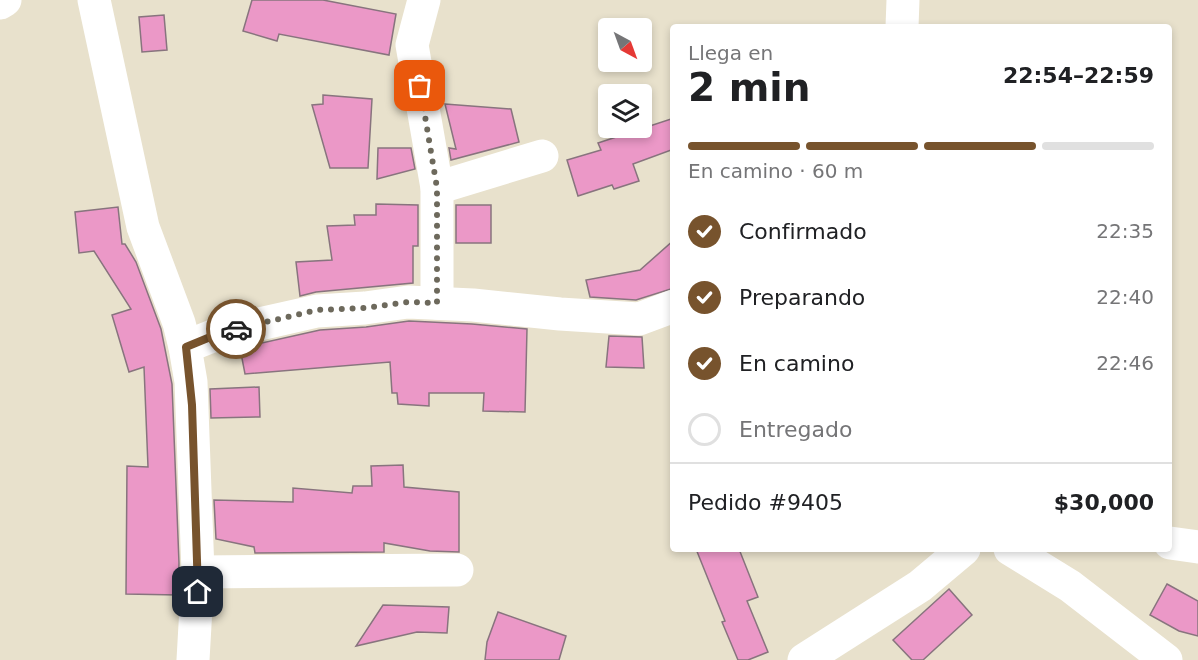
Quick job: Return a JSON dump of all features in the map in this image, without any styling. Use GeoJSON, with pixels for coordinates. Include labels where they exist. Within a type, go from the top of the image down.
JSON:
{"type":"FeatureCollection","features":[{"type":"Feature","properties":{"kind":"street"},"geometry":{"type":"LineString","coordinates":[[0,3],[5,0]]}},
{"type":"Feature","properties":{"kind":"street"},"geometry":{"type":"LineString","coordinates":[[94,0],[143,227],[186,347],[191,382],[198,572],[193,660]]}},
{"type":"Feature","properties":{"kind":"street"},"geometry":{"type":"LineString","coordinates":[[424,0],[412,45],[437,188],[437,303]]}},
{"type":"Feature","properties":{"kind":"street"},"geometry":{"type":"LineString","coordinates":[[902,24],[903,0]]}},
{"type":"Feature","properties":{"kind":"street"},"geometry":{"type":"LineString","coordinates":[[437,188],[542,156]]}},
{"type":"Feature","properties":{"kind":"street"},"geometry":{"type":"LineString","coordinates":[[186,347],[220,333],[317,310],[365,308],[408,302],[639,319],[670,307]]}},
{"type":"Feature","properties":{"kind":"street"},"geometry":{"type":"LineString","coordinates":[[1172,543],[1198,547]]}},
{"type":"Feature","properties":{"kind":"street"},"geometry":{"type":"LineString","coordinates":[[804,660],[920,586],[960,552]]}},
{"type":"Feature","properties":{"kind":"street"},"geometry":{"type":"LineString","coordinates":[[1015,552],[1070,586],[1166,660]]}},
{"type":"Feature","properties":{"kind":"street"},"geometry":{"type":"LineString","coordinates":[[198,572],[457,570]]}},
{"type":"Feature","properties":{"kind":"building"},"geometry":{"type":"Polygon","coordinates":[[[252,0],[323,0],[396,14],[389,55],[279,34],[277,41],[243,31],[252,0]]]}},
{"type":"Feature","properties":{"kind":"building"},"geometry":{"type":"Polygon","coordinates":[[[164,15],[167,50],[142,52],[139,17],[164,15]]]}},
{"type":"Feature","properties":{"kind":"building"},"geometry":{"type":"Polygon","coordinates":[[[323,95],[372,99],[368,168],[330,168],[312,105],[323,104],[323,95]]]}},
{"type":"Feature","properties":{"kind":"building"},"geometry":{"type":"Polygon","coordinates":[[[445,104],[511,109],[519,142],[451,160],[449,148],[456,149],[445,104]]]}},
{"type":"Feature","properties":{"kind":"building"},"geometry":{"type":"Polygon","coordinates":[[[670,119],[670,150],[633,164],[639,181],[614,189],[612,185],[578,196],[567,160],[601,150],[598,143],[613,138],[652,138],[652,125],[670,119]]]}},
{"type":"Feature","properties":{"kind":"building"},"geometry":{"type":"Polygon","coordinates":[[[378,148],[411,148],[415,169],[377,179],[378,148]]]}},
{"type":"Feature","properties":{"kind":"building"},"geometry":{"type":"Polygon","coordinates":[[[376,204],[418,205],[418,246],[413,246],[413,283],[316,292],[300,296],[296,262],[332,260],[327,226],[355,225],[354,215],[376,215],[376,204]]]}},
{"type":"Feature","properties":{"kind":"building"},"geometry":{"type":"Polygon","coordinates":[[[456,205],[491,205],[491,243],[456,243],[456,205]]]}},
{"type":"Feature","properties":{"kind":"building"},"geometry":{"type":"Polygon","coordinates":[[[118,207],[122,244],[125,244],[136,262],[161,329],[172,384],[179,563],[178,595],[126,594],[127,466],[148,467],[144,367],[129,372],[112,315],[131,309],[94,251],[79,253],[75,212],[118,207]]]}},
{"type":"Feature","properties":{"kind":"building"},"geometry":{"type":"Polygon","coordinates":[[[670,244],[670,289],[636,300],[590,297],[586,280],[640,270],[670,244]]]}},
{"type":"Feature","properties":{"kind":"building"},"geometry":{"type":"Polygon","coordinates":[[[409,321],[527,329],[525,412],[483,411],[484,393],[429,393],[429,406],[398,404],[397,393],[392,393],[390,362],[245,374],[240,348],[320,330],[409,321]]]}},
{"type":"Feature","properties":{"kind":"building"},"geometry":{"type":"Polygon","coordinates":[[[609,336],[642,337],[644,368],[606,367],[609,336]]]}},
{"type":"Feature","properties":{"kind":"building"},"geometry":{"type":"Polygon","coordinates":[[[259,387],[260,417],[211,418],[210,389],[259,387]]]}},
{"type":"Feature","properties":{"kind":"building"},"geometry":{"type":"Polygon","coordinates":[[[403,465],[404,487],[459,492],[459,552],[430,551],[384,543],[384,552],[255,553],[254,547],[216,539],[214,500],[293,502],[293,488],[352,493],[353,486],[372,486],[371,466],[403,465]]]}},
{"type":"Feature","properties":{"kind":"building"},"geometry":{"type":"Polygon","coordinates":[[[697,552],[740,552],[758,597],[747,601],[768,652],[748,660],[738,660],[722,622],[725,621],[697,552]]]}},
{"type":"Feature","properties":{"kind":"building"},"geometry":{"type":"Polygon","coordinates":[[[1167,584],[1198,601],[1198,636],[1179,631],[1150,615],[1167,584]]]}},
{"type":"Feature","properties":{"kind":"building"},"geometry":{"type":"Polygon","coordinates":[[[949,589],[972,615],[923,660],[912,660],[893,640],[949,589]]]}},
{"type":"Feature","properties":{"kind":"building"},"geometry":{"type":"Polygon","coordinates":[[[383,605],[449,607],[447,633],[417,632],[356,646],[383,605]]]}},
{"type":"Feature","properties":{"kind":"building"},"geometry":{"type":"Polygon","coordinates":[[[498,612],[566,636],[559,660],[485,660],[487,642],[498,612]]]}},
{"type":"Feature","properties":{"kind":"way so far"},"geometry":{"type":"LineString","coordinates":[[236,329],[317,310],[365,308],[408,302],[437,303],[437,188],[420,86]]}},
{"type":"Feature","properties":{"kind":"route"},"geometry":{"type":"LineString","coordinates":[[198,592],[191,382],[186,347],[236,329]]}}]}
